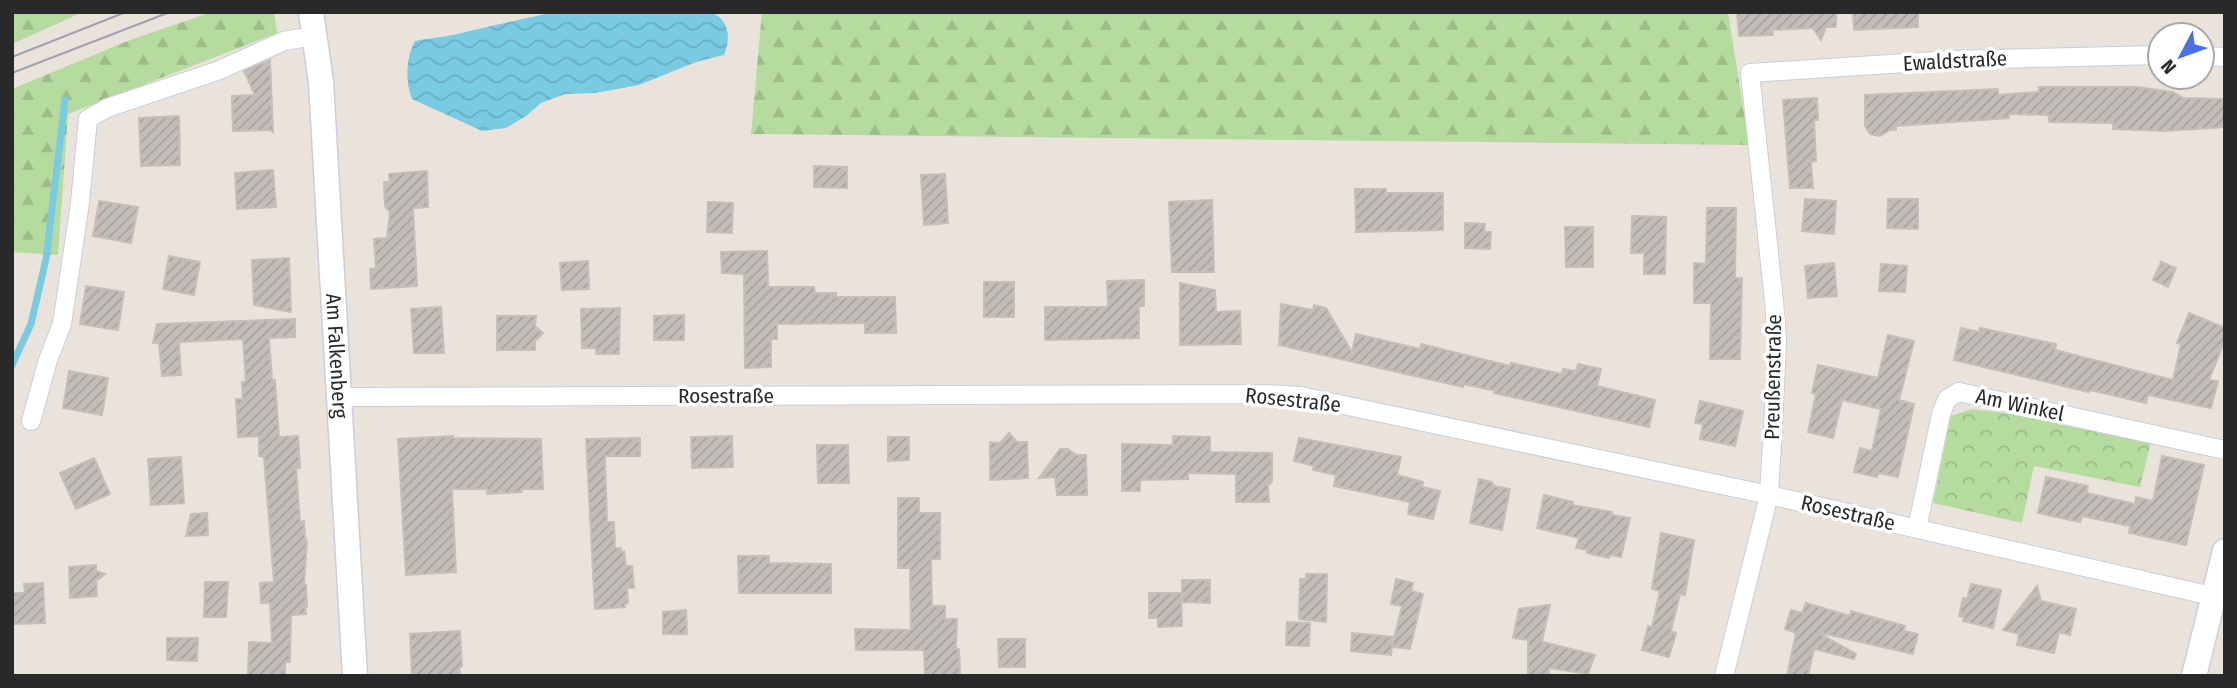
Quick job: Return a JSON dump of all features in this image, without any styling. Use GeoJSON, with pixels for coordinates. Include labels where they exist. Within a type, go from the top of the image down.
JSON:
{"type":"FeatureCollection","features":[{"type":"Feature","properties":{"kind":"street","name":"Am Falkenberg"},"geometry":{"type":"LineString","coordinates":[[31,421],[48,360],[62,324],[80,203],[88,119],[107,108],[218,71],[284,41],[312,24],[321,82],[355,676]]}},
{"type":"Feature","properties":{"kind":"street","name":"Ewaldstraße"},"geometry":{"type":"LineString","coordinates":[[1750,73],[1952,60],[2146,55]]}},
{"type":"Feature","properties":{"kind":"street","name":"Preußenstraße"},"geometry":{"type":"LineString","coordinates":[[1724,676],[1769,495],[1777,339],[1750,73]]}},
{"type":"Feature","properties":{"kind":"street","name":"Am Winkel"},"geometry":{"type":"LineString","coordinates":[[1917,529],[1941,414],[1947,400],[1959,392],[2225,450]]}},
{"type":"Feature","properties":{"kind":"street","name":"Rosestraße"},"geometry":{"type":"LineString","coordinates":[[339,397],[1278,395],[1332,402],[1769,495],[2219,598]]}},
{"type":"Feature","properties":{"kind":"street"},"geometry":{"type":"LineString","coordinates":[[2194,676],[2219,598],[2225,551]]}},
{"type":"Feature","properties":{"kind":"green space"},"geometry":{"type":"Polygon","coordinates":[[[12,12],[83,12],[12,44],[12,12]]]}},
{"type":"Feature","properties":{"kind":"green space"},"geometry":{"type":"Polygon","coordinates":[[[212,12],[274,12],[277,33],[68,114],[58,255],[12,252],[12,89],[130,40],[212,12]]]}},
{"type":"Feature","properties":{"kind":"green space"},"geometry":{"type":"Polygon","coordinates":[[[762,12],[1728,12],[1749,145],[751,134],[762,12]]]}},
{"type":"Feature","properties":{"kind":"green space"},"geometry":{"type":"Polygon","coordinates":[[[1973,409],[2044,418],[2151,441],[2140,487],[2034,466],[2022,523],[1933,503],[1951,416],[1973,409]]]}},
{"type":"Feature","properties":{"kind":"water"},"geometry":{"type":"Polygon","coordinates":[[[555,12],[710,12],[725,24],[728,43],[724,55],[696,62],[639,85],[595,93],[565,94],[541,103],[506,128],[482,131],[412,99],[408,70],[415,41],[555,12]]]}},
{"type":"Feature","properties":{"kind":"building"},"geometry":{"type":"Polygon","coordinates":[[[1737,12],[1836,12],[1836,27],[1826,27],[1821,40],[1813,28],[1772,30],[1773,35],[1739,36],[1737,12]]]}},
{"type":"Feature","properties":{"kind":"building"},"geometry":{"type":"Polygon","coordinates":[[[1853,12],[1918,12],[1918,27],[1854,30],[1853,12]]]}},
{"type":"Feature","properties":{"kind":"building"},"geometry":{"type":"Polygon","coordinates":[[[270,60],[273,132],[233,131],[232,96],[255,95],[244,71],[270,60]]]}},
{"type":"Feature","properties":{"kind":"building"},"geometry":{"type":"Polygon","coordinates":[[[2039,87],[2137,87],[2146,88],[2146,91],[2173,92],[2183,98],[2225,99],[2225,127],[2165,131],[2113,129],[2113,123],[2049,122],[2049,115],[2009,114],[2009,118],[1896,126],[1896,130],[1890,130],[1880,136],[1870,134],[1865,126],[1865,95],[1998,89],[1998,95],[2039,92],[2039,87]]]}},
{"type":"Feature","properties":{"kind":"building"},"geometry":{"type":"Polygon","coordinates":[[[1817,98],[1818,120],[1814,120],[1816,161],[1811,162],[1813,188],[1790,188],[1783,100],[1817,98]]]}},
{"type":"Feature","properties":{"kind":"building"},"geometry":{"type":"Polygon","coordinates":[[[179,116],[180,165],[141,166],[139,118],[179,116]]]}},
{"type":"Feature","properties":{"kind":"building"},"geometry":{"type":"Polygon","coordinates":[[[814,166],[847,167],[847,188],[814,187],[814,166]]]}},
{"type":"Feature","properties":{"kind":"building"},"geometry":{"type":"Polygon","coordinates":[[[273,170],[276,207],[237,209],[235,173],[273,170]]]}},
{"type":"Feature","properties":{"kind":"building"},"geometry":{"type":"Polygon","coordinates":[[[427,171],[428,207],[413,208],[417,286],[371,289],[370,269],[376,268],[374,239],[387,238],[390,212],[385,206],[384,182],[390,182],[389,174],[427,171]]]}},
{"type":"Feature","properties":{"kind":"building"},"geometry":{"type":"Polygon","coordinates":[[[945,174],[948,223],[924,225],[921,175],[945,174]]]}},
{"type":"Feature","properties":{"kind":"building"},"geometry":{"type":"Polygon","coordinates":[[[1355,189],[1386,189],[1386,193],[1443,193],[1443,230],[1356,232],[1355,189]]]}},
{"type":"Feature","properties":{"kind":"building"},"geometry":{"type":"Polygon","coordinates":[[[1805,199],[1836,201],[1834,234],[1802,231],[1805,199]]]}},
{"type":"Feature","properties":{"kind":"building"},"geometry":{"type":"Polygon","coordinates":[[[1888,199],[1918,199],[1918,229],[1887,228],[1888,199]]]}},
{"type":"Feature","properties":{"kind":"building"},"geometry":{"type":"Polygon","coordinates":[[[1212,200],[1214,272],[1172,272],[1169,202],[1212,200]]]}},
{"type":"Feature","properties":{"kind":"building"},"geometry":{"type":"Polygon","coordinates":[[[99,201],[138,207],[131,243],[93,236],[99,201]]]}},
{"type":"Feature","properties":{"kind":"building"},"geometry":{"type":"Polygon","coordinates":[[[708,202],[733,203],[732,233],[707,232],[708,202]]]}},
{"type":"Feature","properties":{"kind":"building"},"geometry":{"type":"Polygon","coordinates":[[[1707,208],[1736,208],[1735,278],[1742,278],[1740,359],[1710,359],[1711,303],[1694,303],[1694,263],[1706,264],[1707,208]]]}},
{"type":"Feature","properties":{"kind":"building"},"geometry":{"type":"Polygon","coordinates":[[[1632,216],[1666,217],[1665,274],[1644,274],[1644,253],[1631,253],[1632,216]]]}},
{"type":"Feature","properties":{"kind":"building"},"geometry":{"type":"Polygon","coordinates":[[[1465,223],[1485,224],[1484,232],[1491,232],[1490,249],[1465,248],[1465,223]]]}},
{"type":"Feature","properties":{"kind":"building"},"geometry":{"type":"Polygon","coordinates":[[[1565,227],[1593,227],[1593,267],[1566,267],[1565,227]]]}},
{"type":"Feature","properties":{"kind":"building"},"geometry":{"type":"Polygon","coordinates":[[[767,251],[768,287],[814,287],[815,293],[836,293],[836,297],[895,297],[896,333],[865,333],[865,323],[777,324],[777,339],[771,339],[771,367],[745,368],[744,274],[722,273],[721,252],[767,251]]]}},
{"type":"Feature","properties":{"kind":"building"},"geometry":{"type":"Polygon","coordinates":[[[169,256],[200,262],[194,295],[163,289],[169,256]]]}},
{"type":"Feature","properties":{"kind":"building"},"geometry":{"type":"Polygon","coordinates":[[[289,258],[291,312],[254,305],[252,260],[289,258]]]}},
{"type":"Feature","properties":{"kind":"building"},"geometry":{"type":"Polygon","coordinates":[[[588,261],[589,289],[562,290],[560,263],[588,261]]]}},
{"type":"Feature","properties":{"kind":"building"},"geometry":{"type":"Polygon","coordinates":[[[2161,262],[2176,268],[2168,287],[2153,280],[2161,262]]]}},
{"type":"Feature","properties":{"kind":"building"},"geometry":{"type":"Polygon","coordinates":[[[1834,263],[1837,296],[1808,298],[1805,266],[1834,263]]]}},
{"type":"Feature","properties":{"kind":"building"},"geometry":{"type":"Polygon","coordinates":[[[1881,264],[1907,266],[1905,292],[1879,291],[1881,264]]]}},
{"type":"Feature","properties":{"kind":"building"},"geometry":{"type":"Polygon","coordinates":[[[1144,280],[1144,306],[1139,306],[1139,338],[1045,340],[1045,307],[1108,307],[1107,281],[1144,280]]]}},
{"type":"Feature","properties":{"kind":"building"},"geometry":{"type":"Polygon","coordinates":[[[984,282],[1014,282],[1014,317],[984,317],[984,282]]]}},
{"type":"Feature","properties":{"kind":"building"},"geometry":{"type":"Polygon","coordinates":[[[1180,283],[1215,290],[1216,312],[1240,311],[1241,344],[1180,345],[1180,283]]]}},
{"type":"Feature","properties":{"kind":"building"},"geometry":{"type":"Polygon","coordinates":[[[86,286],[124,292],[118,330],[80,324],[86,286]]]}},
{"type":"Feature","properties":{"kind":"building"},"geometry":{"type":"Polygon","coordinates":[[[1281,304],[1313,310],[1314,305],[1326,308],[1352,352],[1356,334],[1420,349],[1421,344],[1510,366],[1511,363],[1562,374],[1563,369],[1576,371],[1578,364],[1601,369],[1597,386],[1655,400],[1649,427],[1279,345],[1281,304]]]}},
{"type":"Feature","properties":{"kind":"building"},"geometry":{"type":"Polygon","coordinates":[[[441,307],[444,353],[414,353],[411,309],[441,307]]]}},
{"type":"Feature","properties":{"kind":"building"},"geometry":{"type":"Polygon","coordinates":[[[620,308],[619,354],[596,354],[596,348],[582,348],[581,309],[620,308]]]}},
{"type":"Feature","properties":{"kind":"building"},"geometry":{"type":"Polygon","coordinates":[[[2189,313],[2225,328],[2225,340],[2209,380],[2218,381],[2211,408],[2148,395],[2146,403],[1954,360],[1961,328],[1979,332],[1980,328],[2056,344],[2055,350],[2173,380],[2181,344],[2177,343],[2189,313]]]}},
{"type":"Feature","properties":{"kind":"building"},"geometry":{"type":"Polygon","coordinates":[[[684,315],[684,340],[654,340],[654,316],[684,315]]]}},
{"type":"Feature","properties":{"kind":"building"},"geometry":{"type":"Polygon","coordinates":[[[497,316],[536,316],[535,326],[543,333],[535,341],[535,350],[497,350],[497,316]]]}},
{"type":"Feature","properties":{"kind":"building"},"geometry":{"type":"Polygon","coordinates":[[[295,319],[295,337],[269,338],[279,437],[298,436],[300,468],[296,468],[300,522],[304,521],[307,541],[304,585],[307,607],[306,614],[291,615],[290,662],[285,662],[285,676],[248,676],[249,642],[272,643],[270,603],[261,603],[260,583],[274,582],[264,457],[259,456],[259,436],[238,437],[236,399],[243,399],[242,382],[246,382],[243,339],[179,342],[181,375],[162,376],[159,343],[153,343],[157,324],[295,319]]]}},
{"type":"Feature","properties":{"kind":"building"},"geometry":{"type":"Polygon","coordinates":[[[1888,335],[1914,341],[1899,400],[1914,404],[1898,477],[1878,473],[1877,477],[1854,472],[1860,448],[1872,451],[1881,409],[1842,400],[1833,438],[1808,432],[1816,394],[1812,393],[1818,365],[1878,378],[1888,335]]]}},
{"type":"Feature","properties":{"kind":"building"},"geometry":{"type":"Polygon","coordinates":[[[69,371],[108,378],[102,415],[63,408],[69,371]]]}},
{"type":"Feature","properties":{"kind":"building"},"geometry":{"type":"Polygon","coordinates":[[[1700,401],[1743,411],[1735,446],[1700,439],[1703,424],[1695,423],[1700,401]]]}},
{"type":"Feature","properties":{"kind":"building"},"geometry":{"type":"Polygon","coordinates":[[[1009,433],[1017,442],[1027,442],[1028,478],[990,480],[990,442],[1000,443],[1009,433]]]}},
{"type":"Feature","properties":{"kind":"building"},"geometry":{"type":"Polygon","coordinates":[[[453,436],[541,439],[543,489],[487,494],[487,489],[452,489],[456,572],[406,575],[398,439],[453,436]]]}},
{"type":"Feature","properties":{"kind":"building"},"geometry":{"type":"Polygon","coordinates":[[[732,436],[733,467],[692,468],[691,437],[732,436]]]}},
{"type":"Feature","properties":{"kind":"building"},"geometry":{"type":"Polygon","coordinates":[[[1173,436],[1210,437],[1210,452],[1272,453],[1269,502],[1236,502],[1236,474],[1188,473],[1188,479],[1140,480],[1140,491],[1122,491],[1122,444],[1173,445],[1173,436]]]}},
{"type":"Feature","properties":{"kind":"building"},"geometry":{"type":"Polygon","coordinates":[[[888,437],[909,437],[909,460],[888,461],[888,437]]]}},
{"type":"Feature","properties":{"kind":"building"},"geometry":{"type":"Polygon","coordinates":[[[640,438],[640,456],[605,456],[607,522],[614,522],[615,548],[624,551],[626,566],[632,566],[634,588],[627,588],[628,603],[625,607],[595,609],[586,439],[640,438]]]}},
{"type":"Feature","properties":{"kind":"building"},"geometry":{"type":"Polygon","coordinates":[[[1299,438],[1401,457],[1397,475],[1423,482],[1422,487],[1440,491],[1433,519],[1408,514],[1410,502],[1334,486],[1336,475],[1313,470],[1314,466],[1294,461],[1299,438]]]}},
{"type":"Feature","properties":{"kind":"building"},"geometry":{"type":"Polygon","coordinates":[[[817,445],[848,445],[849,483],[818,483],[817,445]]]}},
{"type":"Feature","properties":{"kind":"building"},"geometry":{"type":"Polygon","coordinates":[[[1060,449],[1068,449],[1076,455],[1086,455],[1087,495],[1057,495],[1055,477],[1039,478],[1060,449]]]}},
{"type":"Feature","properties":{"kind":"building"},"geometry":{"type":"Polygon","coordinates":[[[2162,456],[2204,465],[2186,545],[2129,533],[2130,526],[2082,516],[2080,522],[2038,513],[2046,477],[2088,486],[2087,493],[2135,504],[2136,497],[2153,501],[2162,456]]]}},
{"type":"Feature","properties":{"kind":"building"},"geometry":{"type":"Polygon","coordinates":[[[181,457],[184,503],[151,505],[148,459],[181,457]]]}},
{"type":"Feature","properties":{"kind":"building"},"geometry":{"type":"Polygon","coordinates":[[[94,458],[110,494],[76,509],[60,473],[94,458]]]}},
{"type":"Feature","properties":{"kind":"building"},"geometry":{"type":"Polygon","coordinates":[[[1479,479],[1510,489],[1502,530],[1470,523],[1479,479]]]}},
{"type":"Feature","properties":{"kind":"building"},"geometry":{"type":"Polygon","coordinates":[[[1544,495],[1573,502],[1572,505],[1630,518],[1621,557],[1610,555],[1609,558],[1587,553],[1587,550],[1576,548],[1579,538],[1537,528],[1544,495]]]}},
{"type":"Feature","properties":{"kind":"building"},"geometry":{"type":"Polygon","coordinates":[[[898,498],[919,498],[919,513],[940,513],[940,559],[931,559],[932,606],[945,606],[945,619],[957,619],[956,649],[959,649],[960,676],[925,675],[924,650],[856,650],[855,629],[911,630],[910,568],[898,568],[898,498]]]}},
{"type":"Feature","properties":{"kind":"building"},"geometry":{"type":"Polygon","coordinates":[[[207,513],[208,535],[186,536],[191,514],[207,513]]]}},
{"type":"Feature","properties":{"kind":"building"},"geometry":{"type":"Polygon","coordinates":[[[1661,533],[1694,540],[1685,595],[1680,594],[1671,631],[1676,633],[1669,657],[1642,650],[1648,626],[1652,627],[1660,591],[1652,589],[1661,533]]]}},
{"type":"Feature","properties":{"kind":"building"},"geometry":{"type":"Polygon","coordinates":[[[738,556],[769,556],[769,563],[831,564],[831,593],[739,593],[738,556]]]}},
{"type":"Feature","properties":{"kind":"building"},"geometry":{"type":"Polygon","coordinates":[[[96,565],[96,571],[105,574],[96,581],[97,596],[70,598],[69,567],[96,565]]]}},
{"type":"Feature","properties":{"kind":"building"},"geometry":{"type":"Polygon","coordinates":[[[1306,574],[1327,574],[1326,622],[1299,619],[1300,579],[1306,579],[1306,574]]]}},
{"type":"Feature","properties":{"kind":"building"},"geometry":{"type":"Polygon","coordinates":[[[1396,579],[1413,583],[1411,591],[1423,594],[1410,649],[1392,647],[1402,606],[1391,604],[1396,579]]]}},
{"type":"Feature","properties":{"kind":"building"},"geometry":{"type":"Polygon","coordinates":[[[1182,580],[1210,580],[1210,603],[1182,602],[1182,580]]]}},
{"type":"Feature","properties":{"kind":"building"},"geometry":{"type":"Polygon","coordinates":[[[205,582],[228,582],[226,617],[204,617],[205,582]]]}},
{"type":"Feature","properties":{"kind":"building"},"geometry":{"type":"Polygon","coordinates":[[[43,583],[45,623],[12,624],[12,593],[25,593],[24,584],[43,583]]]}},
{"type":"Feature","properties":{"kind":"building"},"geometry":{"type":"Polygon","coordinates":[[[1971,584],[2001,590],[1993,628],[1963,621],[1964,617],[1959,616],[1963,598],[1967,599],[1971,584]]]}},
{"type":"Feature","properties":{"kind":"building"},"geometry":{"type":"Polygon","coordinates":[[[2037,586],[2041,601],[2076,609],[2070,635],[2059,632],[2054,653],[2017,645],[2019,634],[2003,630],[2037,586]]]}},
{"type":"Feature","properties":{"kind":"building"},"geometry":{"type":"Polygon","coordinates":[[[1149,593],[1181,593],[1182,626],[1158,627],[1158,618],[1149,618],[1149,593]]]}},
{"type":"Feature","properties":{"kind":"building"},"geometry":{"type":"Polygon","coordinates":[[[1806,603],[1850,616],[1851,611],[1905,626],[1904,631],[1918,634],[1913,654],[1817,632],[1856,654],[1854,659],[1814,649],[1808,676],[1787,676],[1796,633],[1785,629],[1791,610],[1802,613],[1806,603]]]}},
{"type":"Feature","properties":{"kind":"building"},"geometry":{"type":"Polygon","coordinates":[[[1550,605],[1542,641],[1539,641],[1595,655],[1588,674],[1549,668],[1549,676],[1528,676],[1528,640],[1513,638],[1519,609],[1550,605]]]}},
{"type":"Feature","properties":{"kind":"building"},"geometry":{"type":"Polygon","coordinates":[[[686,610],[687,634],[663,634],[663,612],[686,610]]]}},
{"type":"Feature","properties":{"kind":"building"},"geometry":{"type":"Polygon","coordinates":[[[1287,622],[1310,623],[1309,646],[1286,645],[1287,622]]]}},
{"type":"Feature","properties":{"kind":"building"},"geometry":{"type":"Polygon","coordinates":[[[460,631],[460,676],[412,676],[410,634],[460,631]]]}},
{"type":"Feature","properties":{"kind":"building"},"geometry":{"type":"Polygon","coordinates":[[[1352,633],[1393,637],[1391,655],[1351,651],[1352,633]]]}},
{"type":"Feature","properties":{"kind":"building"},"geometry":{"type":"Polygon","coordinates":[[[167,638],[198,638],[197,661],[167,660],[167,638]]]}},
{"type":"Feature","properties":{"kind":"building"},"geometry":{"type":"Polygon","coordinates":[[[998,639],[1025,639],[1025,667],[999,667],[998,639]]]}},
{"type":"Feature","properties":{"kind":"waterway"},"geometry":{"type":"LineString","coordinates":[[12,365],[31,324],[46,259],[65,100]]}},
{"type":"Feature","properties":{"kind":"tram line"},"geometry":{"type":"LineString","coordinates":[[12,57],[126,12]]}},
{"type":"Feature","properties":{"kind":"tram line"},"geometry":{"type":"LineString","coordinates":[[12,73],[170,12]]}}]}
